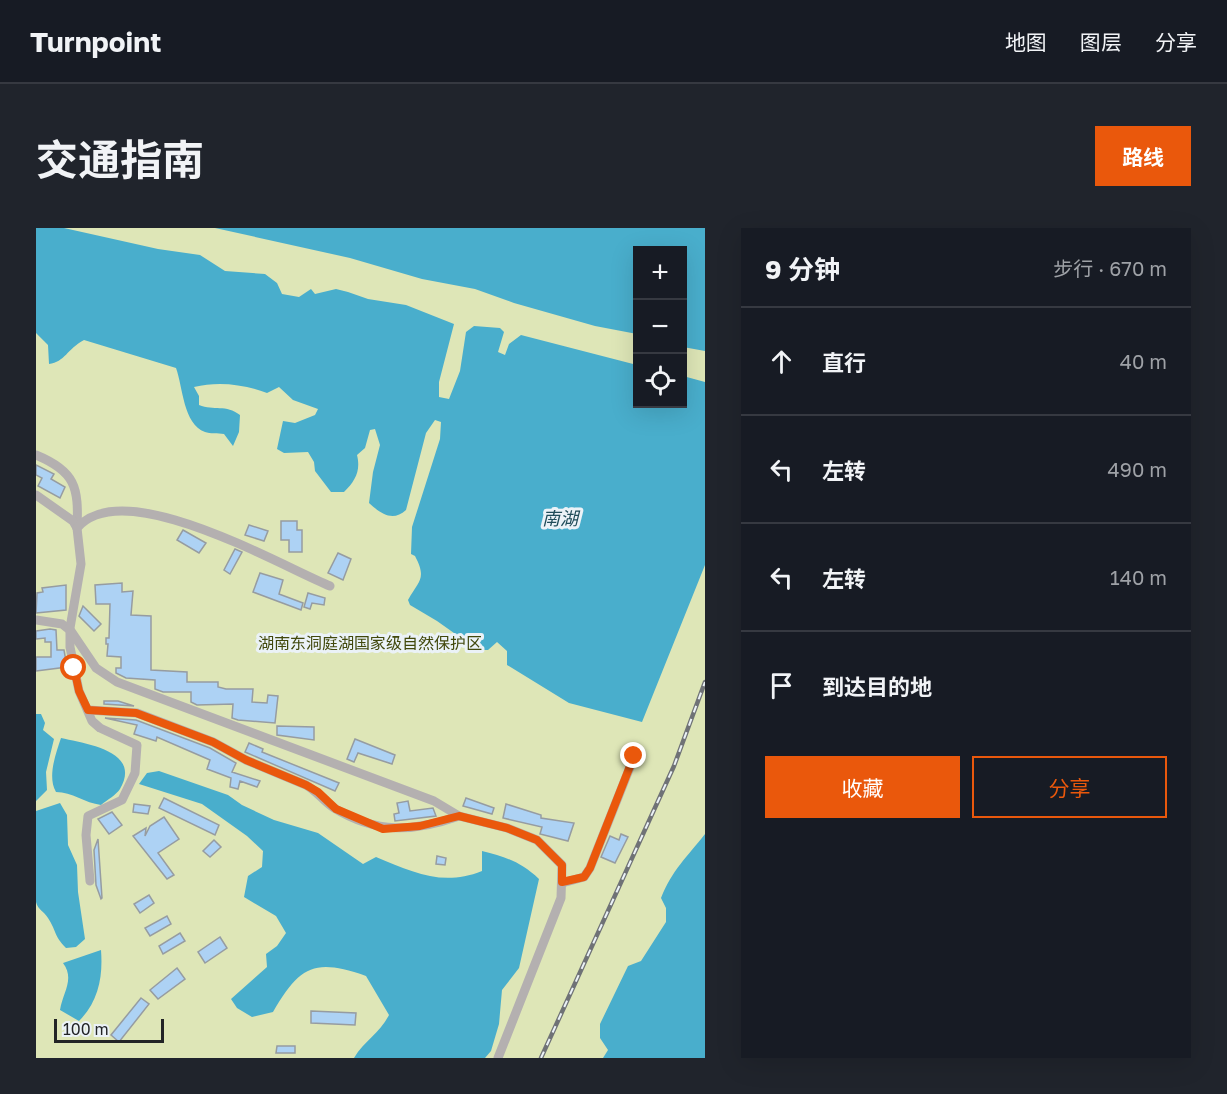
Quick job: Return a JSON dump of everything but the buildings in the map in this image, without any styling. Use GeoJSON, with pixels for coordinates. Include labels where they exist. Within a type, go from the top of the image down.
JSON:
{"type":"FeatureCollection","features":[{"type":"Feature","properties":{"kind":"street"},"geometry":{"type":"LineString","coordinates":[[36,455],[68,472],[78,510],[77,528],[81,564],[70,631],[79,691],[92,721],[100,728],[137,745],[135,773],[122,800],[88,816],[86,835],[90,881]]}},
{"type":"Feature","properties":{"kind":"street"},"geometry":{"type":"LineString","coordinates":[[36,495],[73,521],[77,528]]}},
{"type":"Feature","properties":{"kind":"street"},"geometry":{"type":"LineString","coordinates":[[77,528],[83,521],[113,511],[142,511],[178,519],[330,586]]}},
{"type":"Feature","properties":{"kind":"street"},"geometry":{"type":"LineString","coordinates":[[36,620],[62,624],[70,631],[96,668],[117,682],[434,801],[459,816],[507,828],[537,840],[562,865],[561,898],[498,1058]]}},
{"type":"Feature","properties":{"kind":"street"},"geometry":{"type":"LineString","coordinates":[[88,710],[136,713],[169,724],[306,785],[318,792],[336,809],[383,829],[420,826],[459,816]]}},
{"type":"Feature","properties":{"kind":"street"},"geometry":{"type":"LineString","coordinates":[[562,882],[584,877],[590,868],[634,756]]}},
{"type":"Feature","properties":{"kind":"green space","name":"湖南东洞庭湖国家级自然保护区"},"geometry":{"type":"Polygon","coordinates":[[[36,228],[705,228],[705,1058],[36,1058],[36,228]]]}},
{"type":"Feature","properties":{"kind":"water","name":"南湖"},"geometry":{"type":"Polygon","coordinates":[[[36,228],[64,228],[158,249],[200,255],[225,271],[265,274],[277,283],[282,294],[299,297],[311,289],[315,294],[336,289],[368,299],[406,305],[454,324],[439,382],[439,397],[449,399],[460,371],[466,332],[474,326],[500,328],[504,332],[498,352],[505,355],[509,344],[521,335],[633,364],[633,408],[687,408],[687,377],[705,382],[705,565],[642,722],[569,703],[507,665],[507,651],[497,642],[488,650],[478,650],[410,605],[408,600],[421,575],[419,564],[415,556],[411,554],[412,527],[440,439],[441,422],[435,420],[426,433],[406,510],[396,516],[387,515],[369,503],[373,472],[380,445],[375,429],[370,430],[365,448],[357,455],[358,471],[351,484],[344,492],[331,492],[315,471],[314,462],[308,452],[284,453],[277,449],[283,421],[295,423],[315,415],[318,409],[293,400],[279,387],[267,393],[230,384],[194,387],[199,396],[199,405],[230,410],[240,415],[239,432],[233,446],[224,434],[205,432],[192,421],[176,368],[84,340],[59,361],[49,364],[48,345],[36,333],[36,228]]]}},
{"type":"Feature","properties":{"kind":"water"},"geometry":{"type":"Polygon","coordinates":[[[215,228],[705,228],[705,351],[687,348],[687,246],[633,246],[633,333],[595,326],[514,303],[475,289],[422,279],[350,258],[215,228]]]}},
{"type":"Feature","properties":{"kind":"water"},"geometry":{"type":"Polygon","coordinates":[[[36,714],[41,714],[45,723],[43,730],[54,739],[46,772],[47,790],[36,801],[36,714]]]}},
{"type":"Feature","properties":{"kind":"water"},"geometry":{"type":"Polygon","coordinates":[[[61,738],[97,747],[118,758],[124,766],[125,776],[120,789],[101,805],[56,792],[52,772],[61,738]]]}},
{"type":"Feature","properties":{"kind":"water"},"geometry":{"type":"Polygon","coordinates":[[[159,771],[228,795],[242,805],[274,820],[318,833],[363,864],[376,857],[428,876],[454,878],[482,871],[482,851],[513,861],[539,879],[519,968],[502,990],[499,1024],[491,1051],[485,1058],[354,1058],[389,1015],[366,976],[348,970],[321,967],[310,970],[292,984],[273,1012],[252,1017],[237,1008],[231,999],[267,967],[266,954],[277,946],[286,933],[276,916],[244,897],[248,876],[262,867],[263,851],[247,836],[202,804],[139,784],[147,773],[159,771]]]}},
{"type":"Feature","properties":{"kind":"water"},"geometry":{"type":"Polygon","coordinates":[[[60,803],[67,815],[68,845],[77,865],[78,892],[85,939],[76,947],[66,948],[36,902],[36,811],[60,803]]]}},
{"type":"Feature","properties":{"kind":"water"},"geometry":{"type":"Polygon","coordinates":[[[705,834],[705,1058],[603,1058],[608,1050],[600,1038],[600,1024],[628,966],[641,961],[666,922],[666,908],[661,898],[670,879],[705,834]]]}},
{"type":"Feature","properties":{"kind":"water"},"geometry":{"type":"Polygon","coordinates":[[[101,950],[98,988],[91,1005],[79,1021],[60,1010],[68,980],[63,963],[101,950]]]}},
{"type":"Feature","properties":{"kind":"railway"},"geometry":{"type":"LineString","coordinates":[[541,1058],[674,766],[705,682]]}},
{"type":"Feature","properties":{"kind":"route"},"geometry":{"type":"LineString","coordinates":[[74,668],[79,691],[88,710],[96,708],[136,713],[169,724],[306,785],[318,792],[327,803],[336,809],[383,829],[420,826],[443,822],[459,816],[507,828],[537,840],[562,865],[562,882],[584,877],[590,868],[634,756]]}}]}
